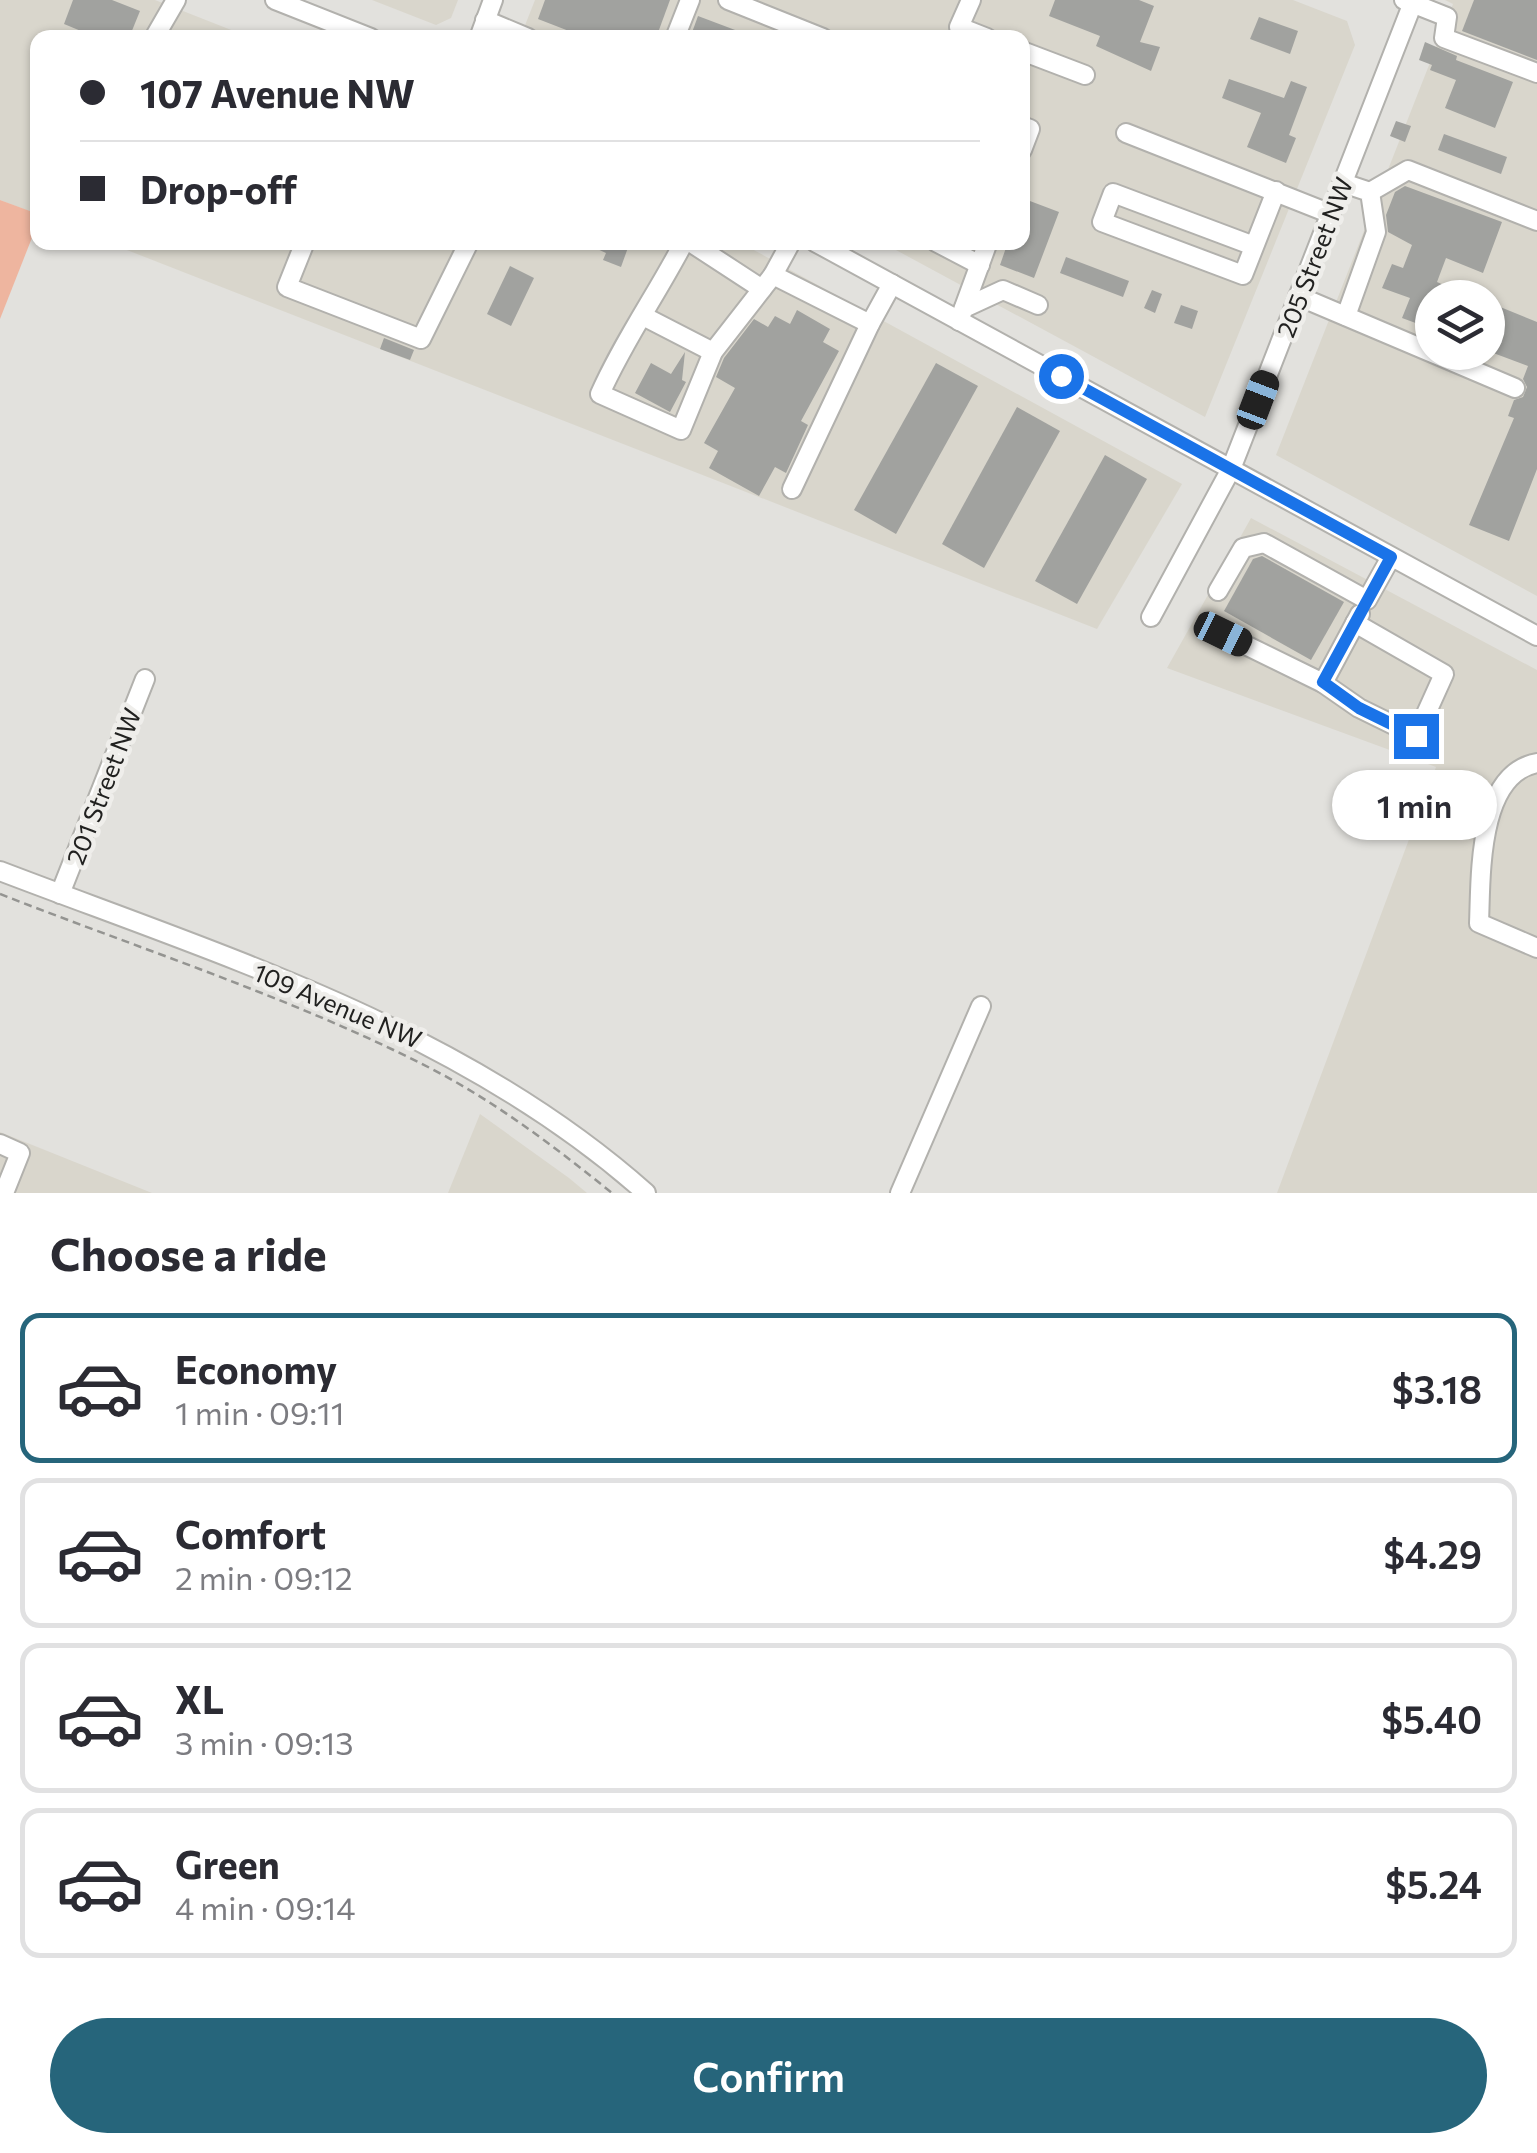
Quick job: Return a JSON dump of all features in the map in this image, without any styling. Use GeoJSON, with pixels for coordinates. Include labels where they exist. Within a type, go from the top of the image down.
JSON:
{"type":"FeatureCollection","features":[{"type":"Feature","properties":{"kind":"street"},"geometry":{"type":"LineString","coordinates":[[159,30],[176,0]]}},
{"type":"Feature","properties":{"kind":"street"},"geometry":{"type":"LineString","coordinates":[[275,0],[351,30]]}},
{"type":"Feature","properties":{"kind":"street"},"geometry":{"type":"LineString","coordinates":[[482,29],[493,0]]}},
{"type":"Feature","properties":{"kind":"street"},"geometry":{"type":"LineString","coordinates":[[678,30],[690,0]]}},
{"type":"Feature","properties":{"kind":"street"},"geometry":{"type":"LineString","coordinates":[[728,0],[803,30]]}},
{"type":"Feature","properties":{"kind":"street"},"geometry":{"type":"LineString","coordinates":[[967,30],[959,27],[970,0]]}},
{"type":"Feature","properties":{"kind":"street"},"geometry":{"type":"LineString","coordinates":[[1410,1],[1447,18],[1444,38],[1537,73]]}},
{"type":"Feature","properties":{"kind":"street","name":"205 Street NW"},"geometry":{"type":"LineString","coordinates":[[1151,617],[1231,469],[1410,1]]}},
{"type":"Feature","properties":{"kind":"street"},"geometry":{"type":"LineString","coordinates":[[1030,54],[1084,74]]}},
{"type":"Feature","properties":{"kind":"street"},"geometry":{"type":"LineString","coordinates":[[1126,132],[1330,214]]}},
{"type":"Feature","properties":{"kind":"street"},"geometry":{"type":"LineString","coordinates":[[1370,192],[1408,170],[1537,221]]}},
{"type":"Feature","properties":{"kind":"street"},"geometry":{"type":"LineString","coordinates":[[1343,182],[1370,192]]}},
{"type":"Feature","properties":{"kind":"street"},"geometry":{"type":"LineString","coordinates":[[1254,246],[1112,193],[1102,222],[1242,275],[1254,246],[1276,191]]}},
{"type":"Feature","properties":{"kind":"street"},"geometry":{"type":"LineString","coordinates":[[1346,316],[1376,232],[1370,192]]}},
{"type":"Feature","properties":{"kind":"street"},"geometry":{"type":"LineString","coordinates":[[302,250],[288,287],[420,339],[464,250]]}},
{"type":"Feature","properties":{"kind":"street"},"geometry":{"type":"LineString","coordinates":[[683,250],[645,317],[624,341],[600,394],[681,430],[714,352],[786,250]]}},
{"type":"Feature","properties":{"kind":"street"},"geometry":{"type":"LineString","coordinates":[[703,250],[767,282],[870,324]]}},
{"type":"Feature","properties":{"kind":"street"},"geometry":{"type":"LineString","coordinates":[[830,250],[892,284],[962,314],[1231,469],[1537,636]]}},
{"type":"Feature","properties":{"kind":"street"},"geometry":{"type":"LineString","coordinates":[[952,250],[980,264]]}},
{"type":"Feature","properties":{"kind":"street"},"geometry":{"type":"LineString","coordinates":[[962,314],[985,250]]}},
{"type":"Feature","properties":{"kind":"street"},"geometry":{"type":"LineString","coordinates":[[792,489],[892,284]]}},
{"type":"Feature","properties":{"kind":"street"},"geometry":{"type":"LineString","coordinates":[[962,314],[1003,290],[1038,305]]}},
{"type":"Feature","properties":{"kind":"street"},"geometry":{"type":"LineString","coordinates":[[1298,296],[1515,388]]}},
{"type":"Feature","properties":{"kind":"street"},"geometry":{"type":"LineString","coordinates":[[645,317],[714,352]]}},
{"type":"Feature","properties":{"kind":"street"},"geometry":{"type":"LineString","coordinates":[[1218,591],[1243,548],[1264,543],[1367,600]]}},
{"type":"Feature","properties":{"kind":"street"},"geometry":{"type":"LineString","coordinates":[[1323,682],[1391,557]]}},
{"type":"Feature","properties":{"kind":"street"},"geometry":{"type":"LineString","coordinates":[[1223,634],[1323,682],[1359,708],[1416,736],[1444,674],[1355,623]]}},
{"type":"Feature","properties":{"kind":"street","name":"201 Street NW"},"geometry":{"type":"LineString","coordinates":[[60,894],[145,679]]}},
{"type":"Feature","properties":{"kind":"street"},"geometry":{"type":"LineString","coordinates":[[1537,763],[1528,765],[1495,796],[1483,846],[1479,924],[1537,948]]}},
{"type":"Feature","properties":{"kind":"street","name":"109 Avenue NW"},"geometry":{"type":"LineString","coordinates":[[0,871],[372,1016],[434,1046],[543,1111],[646,1193]]}},
{"type":"Feature","properties":{"kind":"street"},"geometry":{"type":"LineString","coordinates":[[900,1193],[981,1006]]}},
{"type":"Feature","properties":{"kind":"street"},"geometry":{"type":"LineString","coordinates":[[0,1144],[20,1153],[4,1193]]}},
{"type":"Feature","properties":{"kind":"path"},"geometry":{"type":"LineString","coordinates":[[0,894],[337,1025],[417,1062],[522,1124],[612,1193]]}},
{"type":"Feature","properties":{"kind":"shaded area"},"geometry":{"type":"Polygon","coordinates":[[[0,0],[155,0],[231,30],[30,30],[30,211],[0,200],[0,0]]]}},
{"type":"Feature","properties":{"kind":"shaded area"},"geometry":{"type":"Polygon","coordinates":[[[372,0],[458,0],[451,18],[436,25],[372,0]]]}},
{"type":"Feature","properties":{"kind":"shaded area"},"geometry":{"type":"Polygon","coordinates":[[[535,0],[1293,0],[1347,21],[1355,45],[1205,417],[896,250],[1030,250],[1030,30],[523,30],[535,0]]]}},
{"type":"Feature","properties":{"kind":"shaded area"},"geometry":{"type":"Polygon","coordinates":[[[1445,0],[1537,0],[1537,596],[1276,455],[1453,4],[1445,0]]]}},
{"type":"Feature","properties":{"kind":"shaded area"},"geometry":{"type":"Polygon","coordinates":[[[0,200],[30,211],[30,243],[0,319],[0,200]]]}},
{"type":"Feature","properties":{"kind":"shaded area"},"geometry":{"type":"Polygon","coordinates":[[[127,250],[754,250],[1182,484],[1097,629],[127,250]]]}},
{"type":"Feature","properties":{"kind":"shaded area"},"geometry":{"type":"Polygon","coordinates":[[[1251,518],[1537,670],[1537,1193],[1277,1193],[1436,767],[1167,668],[1251,518]]]}},
{"type":"Feature","properties":{"kind":"shaded area"},"geometry":{"type":"Polygon","coordinates":[[[480,1114],[569,1178],[587,1193],[448,1193],[480,1114]]]}},
{"type":"Feature","properties":{"kind":"shaded area"},"geometry":{"type":"Polygon","coordinates":[[[0,1132],[152,1193],[0,1193],[0,1132]]]}},
{"type":"Feature","properties":{"kind":"building"},"geometry":{"type":"Polygon","coordinates":[[[73,0],[112,0],[140,11],[132,30],[79,30],[64,24],[73,0]]]}},
{"type":"Feature","properties":{"kind":"building"},"geometry":{"type":"Polygon","coordinates":[[[545,0],[670,0],[659,30],[566,30],[538,19],[545,0]]]}},
{"type":"Feature","properties":{"kind":"building"},"geometry":{"type":"Polygon","coordinates":[[[1055,0],[1139,0],[1154,6],[1140,42],[1160,47],[1151,71],[1096,46],[1100,36],[1049,16],[1055,0]]]}},
{"type":"Feature","properties":{"kind":"building"},"geometry":{"type":"Polygon","coordinates":[[[1474,0],[1537,0],[1537,60],[1462,31],[1474,0]]]}},
{"type":"Feature","properties":{"kind":"building"},"geometry":{"type":"Polygon","coordinates":[[[698,16],[735,30],[693,30],[698,16]]]}},
{"type":"Feature","properties":{"kind":"building"},"geometry":{"type":"Polygon","coordinates":[[[1259,17],[1298,31],[1290,54],[1250,39],[1259,17]]]}},
{"type":"Feature","properties":{"kind":"building"},"geometry":{"type":"Polygon","coordinates":[[[1425,42],[1457,56],[1456,60],[1513,82],[1495,128],[1445,108],[1456,80],[1430,70],[1432,65],[1419,60],[1425,42]]]}},
{"type":"Feature","properties":{"kind":"building"},"geometry":{"type":"Polygon","coordinates":[[[1229,79],[1284,98],[1291,81],[1307,87],[1289,135],[1296,138],[1286,163],[1247,147],[1261,113],[1222,98],[1229,79]]]}},
{"type":"Feature","properties":{"kind":"building"},"geometry":{"type":"Polygon","coordinates":[[[1396,121],[1411,126],[1405,142],[1390,136],[1396,121]]]}},
{"type":"Feature","properties":{"kind":"building"},"geometry":{"type":"Polygon","coordinates":[[[1444,134],[1507,157],[1501,174],[1438,150],[1444,134]]]}},
{"type":"Feature","properties":{"kind":"building"},"geometry":{"type":"Polygon","coordinates":[[[1405,186],[1502,222],[1483,273],[1446,258],[1438,280],[1415,280],[1415,323],[1402,318],[1410,298],[1382,288],[1392,264],[1403,268],[1412,245],[1388,232],[1386,215],[1395,192],[1405,186]]]}},
{"type":"Feature","properties":{"kind":"building"},"geometry":{"type":"Polygon","coordinates":[[[1030,201],[1059,212],[1034,278],[1000,265],[1005,250],[1030,250],[1030,201]]]}},
{"type":"Feature","properties":{"kind":"building"},"geometry":{"type":"Polygon","coordinates":[[[599,250],[627,250],[621,267],[603,260],[606,253],[599,250]]]}},
{"type":"Feature","properties":{"kind":"building"},"geometry":{"type":"Polygon","coordinates":[[[1066,257],[1129,281],[1123,297],[1060,273],[1066,257]]]}},
{"type":"Feature","properties":{"kind":"building"},"geometry":{"type":"Polygon","coordinates":[[[510,266],[534,278],[511,326],[487,314],[510,266]]]}},
{"type":"Feature","properties":{"kind":"building"},"geometry":{"type":"Polygon","coordinates":[[[1152,290],[1162,294],[1155,313],[1144,308],[1152,290]]]}},
{"type":"Feature","properties":{"kind":"building"},"geometry":{"type":"Polygon","coordinates":[[[1181,305],[1198,311],[1192,329],[1174,323],[1181,305]]]}},
{"type":"Feature","properties":{"kind":"building"},"geometry":{"type":"Polygon","coordinates":[[[1505,309],[1537,322],[1537,469],[1509,541],[1469,525],[1514,418],[1508,416],[1514,400],[1523,397],[1527,387],[1523,379],[1528,366],[1505,357],[1505,309]]]}},
{"type":"Feature","properties":{"kind":"building"},"geometry":{"type":"Polygon","coordinates":[[[797,310],[830,329],[823,342],[839,351],[801,421],[808,425],[786,473],[775,467],[759,496],[709,468],[718,451],[704,443],[735,388],[716,377],[724,358],[754,319],[768,327],[775,316],[790,324],[797,310]]]}},
{"type":"Feature","properties":{"kind":"building"},"geometry":{"type":"Polygon","coordinates":[[[384,338],[414,350],[410,360],[380,349],[384,338]]]}},
{"type":"Feature","properties":{"kind":"building"},"geometry":{"type":"Polygon","coordinates":[[[685,352],[682,380],[686,382],[670,412],[635,393],[651,363],[671,374],[685,352]]]}},
{"type":"Feature","properties":{"kind":"building"},"geometry":{"type":"Polygon","coordinates":[[[936,363],[978,386],[896,534],[854,510],[936,363]]]}},
{"type":"Feature","properties":{"kind":"building"},"geometry":{"type":"Polygon","coordinates":[[[1017,407],[1060,431],[984,568],[942,544],[1017,407]]]}},
{"type":"Feature","properties":{"kind":"building"},"geometry":{"type":"Polygon","coordinates":[[[1105,455],[1147,479],[1077,604],[1035,581],[1105,455]]]}},
{"type":"Feature","properties":{"kind":"building"},"geometry":{"type":"Polygon","coordinates":[[[1262,556],[1344,602],[1311,660],[1224,611],[1253,559],[1262,556]]]}},
{"type":"Feature","properties":{"kind":"route"},"geometry":{"type":"LineString","coordinates":[[1061,376],[1391,557],[1323,682],[1359,708],[1416,736]]}}]}
